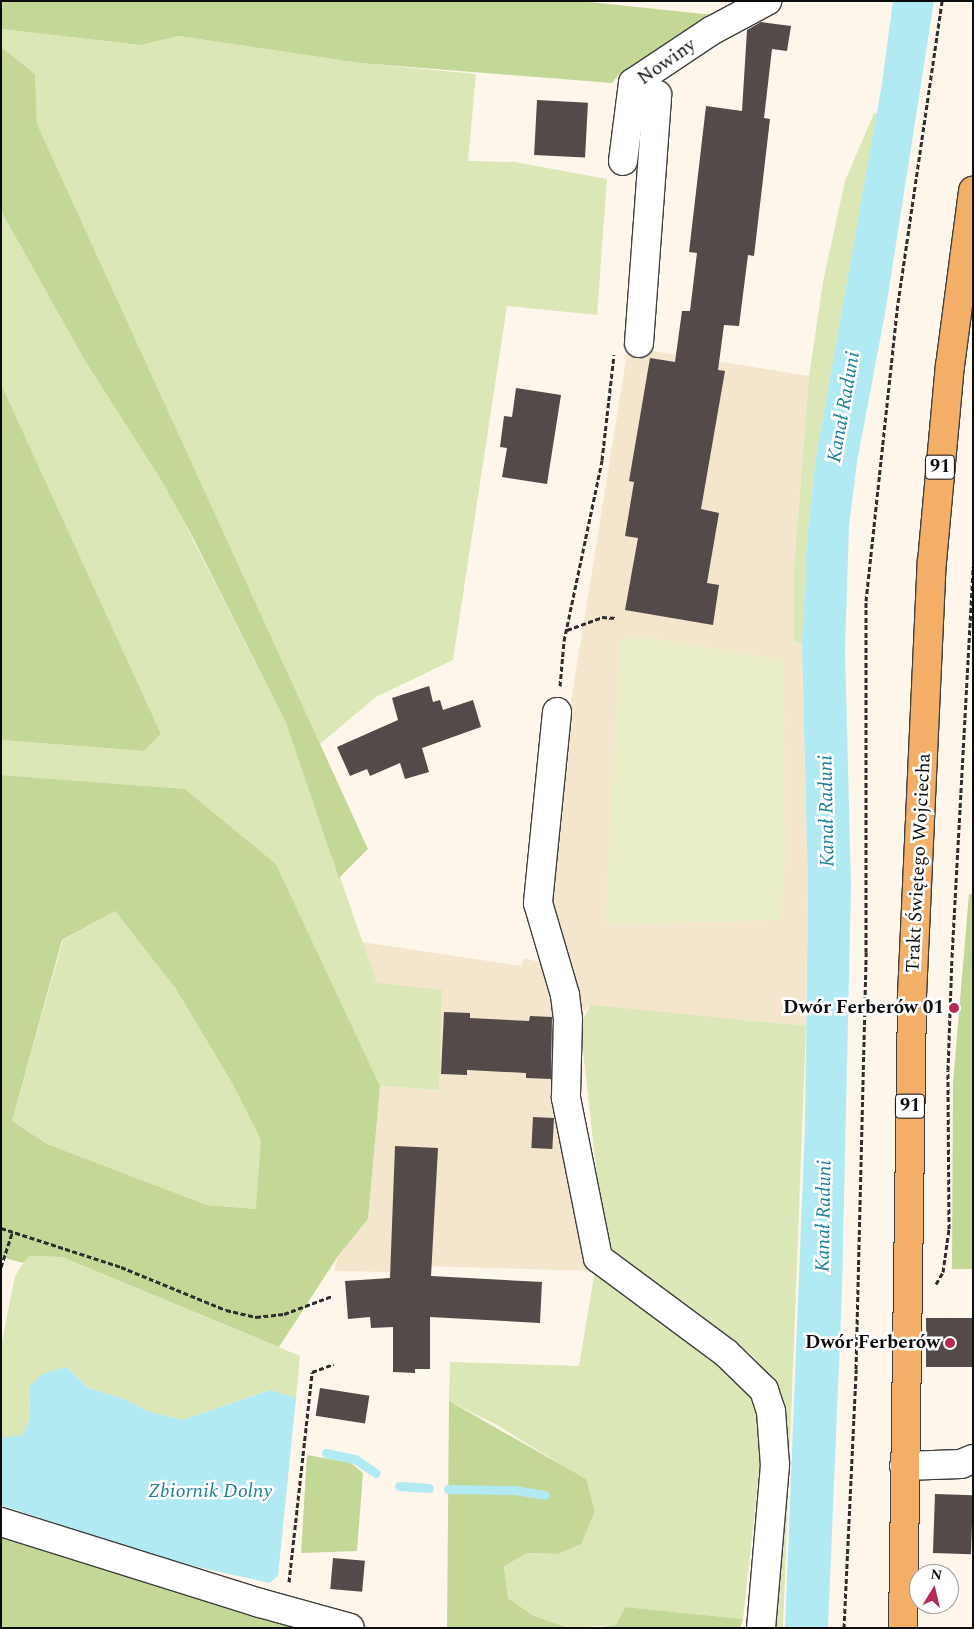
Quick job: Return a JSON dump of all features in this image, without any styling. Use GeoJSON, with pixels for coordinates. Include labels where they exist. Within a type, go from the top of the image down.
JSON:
{"type":"FeatureCollection","features":[{"type":"Feature","properties":{"kind":"main road","name":"Trakt Świętego Wojciecha"},"geometry":{"type":"LineString","coordinates":[[903,1628],[912,996],[932,562],[950,366],[973,191]]}},
{"type":"Feature","properties":{"kind":"street","name":"Nowiny"},"geometry":{"type":"LineString","coordinates":[[623,161],[633,83],[711,31],[768,1]]}},
{"type":"Feature","properties":{"kind":"street"},"geometry":{"type":"LineString","coordinates":[[639,343],[657,95]]}},
{"type":"Feature","properties":{"kind":"street"},"geometry":{"type":"LineString","coordinates":[[627,128],[654,130]]}},
{"type":"Feature","properties":{"kind":"street"},"geometry":{"type":"LineString","coordinates":[[558,712],[538,903],[565,995],[568,1019],[566,1098],[598,1258],[747,1370],[764,1390],[771,1411],[775,1465],[761,1628]]}},
{"type":"Feature","properties":{"kind":"street"},"geometry":{"type":"LineString","coordinates":[[904,1466],[961,1464],[973,1459]]}},
{"type":"Feature","properties":{"kind":"street"},"geometry":{"type":"LineString","coordinates":[[1,1522],[285,1610],[350,1628]]}},
{"type":"Feature","properties":{"kind":"path"},"geometry":{"type":"LineString","coordinates":[[844,1628],[856,1368],[865,972],[866,601],[897,310],[942,1]]}},
{"type":"Feature","properties":{"kind":"path"},"geometry":{"type":"LineString","coordinates":[[558,712],[567,630],[602,460],[614,353]]}},
{"type":"Feature","properties":{"kind":"path"},"geometry":{"type":"LineString","coordinates":[[931,1292],[943,1272],[949,1229],[948,1070],[952,957],[973,567]]}},
{"type":"Feature","properties":{"kind":"path"},"geometry":{"type":"LineString","coordinates":[[567,630],[602,617],[616,618]]}},
{"type":"Feature","properties":{"kind":"path"},"geometry":{"type":"LineString","coordinates":[[1,1228],[12,1234],[121,1267],[226,1310],[256,1316],[284,1314],[332,1296]]}},
{"type":"Feature","properties":{"kind":"path"},"geometry":{"type":"LineString","coordinates":[[1,1267],[12,1234]]}},
{"type":"Feature","properties":{"kind":"path"},"geometry":{"type":"LineString","coordinates":[[285,1610],[312,1372],[318,1368],[334,1364]]}},
{"type":"Feature","properties":{"kind":"shaded area"},"geometry":{"type":"Polygon","coordinates":[[[628,347],[809,376],[794,567],[795,642],[802,643],[808,891],[806,1026],[591,1006],[579,1014],[548,893],[561,764],[628,347]]]}},
{"type":"Feature","properties":{"kind":"shaded area"},"geometry":{"type":"Polygon","coordinates":[[[362,942],[521,966],[524,958],[543,963],[559,1012],[595,1271],[422,1266],[390,1268],[390,1272],[334,1271],[338,1256],[368,1219],[380,1086],[439,1090],[377,983],[362,942]]]}},
{"type":"Feature","properties":{"kind":"green space"},"geometry":{"type":"Polygon","coordinates":[[[1,1],[580,1],[723,16],[618,75],[612,83],[360,63],[179,36],[140,45],[1,29],[1,1]]]}},
{"type":"Feature","properties":{"kind":"green space"},"geometry":{"type":"Polygon","coordinates":[[[1,29],[139,45],[179,36],[360,63],[476,74],[468,161],[515,162],[607,179],[597,315],[507,306],[453,660],[376,697],[320,744],[37,124],[35,74],[1,47],[1,29]]]}},
{"type":"Feature","properties":{"kind":"green space"},"geometry":{"type":"Polygon","coordinates":[[[1,47],[35,74],[37,124],[368,849],[339,878],[286,723],[193,538],[162,481],[84,359],[1,211],[1,47]]]}},
{"type":"Feature","properties":{"kind":"green space"},"geometry":{"type":"Polygon","coordinates":[[[874,113],[877,114],[816,457],[807,538],[802,643],[794,642],[794,567],[809,376],[823,282],[845,181],[874,113]]]}},
{"type":"Feature","properties":{"kind":"green space"},"geometry":{"type":"Polygon","coordinates":[[[1,211],[84,359],[163,481],[286,723],[377,983],[442,990],[439,1090],[380,1086],[276,864],[185,789],[1,775],[1,740],[144,751],[161,734],[1,384],[1,211]]]}},
{"type":"Feature","properties":{"kind":"green space"},"geometry":{"type":"Polygon","coordinates":[[[1,384],[161,734],[144,751],[1,740],[1,384]]]}},
{"type":"Feature","properties":{"kind":"green space"},"geometry":{"type":"Polygon","coordinates":[[[641,636],[784,660],[785,860],[780,920],[605,925],[620,641],[641,636]]]}},
{"type":"Feature","properties":{"kind":"green space"},"geometry":{"type":"Polygon","coordinates":[[[1,775],[185,789],[276,864],[380,1086],[368,1219],[338,1256],[279,1347],[62,1257],[29,1256],[23,1263],[1,1257],[1,775]],[[115,911],[62,940],[12,1121],[47,1144],[207,1205],[256,1209],[261,1140],[232,1083],[176,989],[115,911]]]}},
{"type":"Feature","properties":{"kind":"green space"},"geometry":{"type":"Polygon","coordinates":[[[969,894],[973,894],[973,1269],[952,1269],[953,1083],[969,894]]]}},
{"type":"Feature","properties":{"kind":"green space"},"geometry":{"type":"Polygon","coordinates":[[[115,911],[176,989],[232,1083],[261,1140],[257,1209],[207,1205],[47,1144],[12,1121],[63,940],[115,911]]]}},
{"type":"Feature","properties":{"kind":"green space"},"geometry":{"type":"Polygon","coordinates":[[[591,1005],[806,1026],[783,1628],[772,1628],[781,1418],[775,1383],[751,1354],[621,1267],[603,1230],[580,1024],[591,1005]]]}},
{"type":"Feature","properties":{"kind":"green space"},"geometry":{"type":"Polygon","coordinates":[[[28,1256],[62,1257],[300,1356],[296,1398],[269,1390],[183,1420],[149,1412],[124,1399],[88,1388],[67,1367],[43,1374],[29,1388],[30,1418],[23,1436],[1,1438],[1,1346],[15,1276],[28,1256]]]}},
{"type":"Feature","properties":{"kind":"green space"},"geometry":{"type":"Polygon","coordinates":[[[595,1271],[713,1355],[752,1394],[761,1415],[762,1445],[743,1619],[625,1607],[616,1625],[569,1628],[534,1616],[508,1598],[504,1566],[528,1553],[557,1554],[595,1511],[586,1480],[497,1425],[449,1401],[450,1362],[579,1366],[595,1271]]]}},
{"type":"Feature","properties":{"kind":"green space"},"geometry":{"type":"Polygon","coordinates":[[[449,1401],[586,1479],[595,1511],[581,1544],[557,1554],[528,1553],[504,1566],[508,1598],[534,1616],[569,1628],[447,1628],[449,1401]]]}},
{"type":"Feature","properties":{"kind":"green space"},"geometry":{"type":"Polygon","coordinates":[[[307,1455],[351,1463],[363,1473],[357,1551],[301,1553],[307,1455]]]}},
{"type":"Feature","properties":{"kind":"green space"},"geometry":{"type":"Polygon","coordinates":[[[1,1532],[310,1628],[1,1628],[1,1532]]]}},
{"type":"Feature","properties":{"kind":"green space"},"geometry":{"type":"Polygon","coordinates":[[[625,1607],[743,1619],[740,1628],[593,1628],[616,1625],[625,1607]]]}},
{"type":"Feature","properties":{"kind":"water","name":"Kanał Raduni"},"geometry":{"type":"Polygon","coordinates":[[[893,1],[934,1],[886,308],[857,462],[849,526],[845,649],[851,886],[842,1291],[828,1628],[785,1628],[805,1125],[808,891],[802,643],[807,538],[816,457],[882,83],[893,1]]]}},
{"type":"Feature","properties":{"kind":"water","name":"Zbiornik Dolny"},"geometry":{"type":"Polygon","coordinates":[[[67,1367],[88,1388],[124,1399],[149,1412],[183,1420],[270,1390],[296,1398],[278,1576],[269,1583],[167,1560],[1,1505],[1,1438],[23,1435],[30,1418],[29,1387],[42,1374],[67,1367]]]}},
{"type":"Feature","properties":{"kind":"building"},"geometry":{"type":"Polygon","coordinates":[[[761,22],[791,26],[787,51],[772,49],[764,118],[770,119],[754,256],[748,255],[739,326],[724,325],[718,370],[725,371],[701,509],[719,513],[707,583],[719,585],[713,625],[625,610],[638,538],[625,536],[634,482],[629,481],[650,358],[675,362],[682,311],[690,311],[697,253],[689,252],[706,106],[742,111],[747,30],[761,22]]]}},
{"type":"Feature","properties":{"kind":"building"},"geometry":{"type":"Polygon","coordinates":[[[537,100],[588,103],[585,158],[534,155],[537,100]]]}},
{"type":"Feature","properties":{"kind":"building"},"geometry":{"type":"Polygon","coordinates":[[[516,388],[561,395],[547,484],[502,477],[507,448],[500,447],[504,416],[512,417],[516,388]]]}},
{"type":"Feature","properties":{"kind":"building"},"geometry":{"type":"Polygon","coordinates":[[[429,686],[433,702],[440,700],[443,710],[473,700],[481,727],[422,748],[429,772],[405,779],[400,763],[370,776],[367,769],[350,776],[337,747],[398,720],[392,698],[429,686]]]}},
{"type":"Feature","properties":{"kind":"building"},"geometry":{"type":"Polygon","coordinates":[[[444,1012],[470,1013],[470,1018],[529,1021],[530,1016],[552,1017],[551,1079],[526,1078],[526,1073],[467,1070],[467,1075],[441,1074],[444,1012]]]}},
{"type":"Feature","properties":{"kind":"building"},"geometry":{"type":"Polygon","coordinates":[[[533,1117],[554,1118],[552,1149],[531,1148],[533,1117]]]}},
{"type":"Feature","properties":{"kind":"building"},"geometry":{"type":"Polygon","coordinates":[[[395,1146],[438,1148],[431,1276],[542,1282],[540,1323],[430,1317],[430,1369],[415,1369],[415,1373],[393,1372],[393,1327],[371,1328],[370,1317],[348,1319],[345,1281],[390,1278],[395,1146]]]}},
{"type":"Feature","properties":{"kind":"building","name":"Dwór Ferberów"},"geometry":{"type":"Polygon","coordinates":[[[926,1318],[973,1318],[973,1367],[926,1367],[926,1318]]]}},
{"type":"Feature","properties":{"kind":"building"},"geometry":{"type":"Polygon","coordinates":[[[320,1388],[369,1396],[365,1423],[316,1416],[320,1388]]]}},
{"type":"Feature","properties":{"kind":"building"},"geometry":{"type":"Polygon","coordinates":[[[935,1494],[973,1495],[971,1554],[933,1553],[935,1494]]]}},
{"type":"Feature","properties":{"kind":"building"},"geometry":{"type":"Polygon","coordinates":[[[333,1558],[365,1561],[362,1592],[330,1589],[333,1558]]]}},
{"type":"Feature","properties":{"kind":"waterway"},"geometry":{"type":"LineString","coordinates":[[326,1453],[355,1459],[376,1473]]}},
{"type":"Feature","properties":{"kind":"waterway"},"geometry":{"type":"LineString","coordinates":[[399,1486],[429,1488]]}},
{"type":"Feature","properties":{"kind":"waterway"},"geometry":{"type":"LineString","coordinates":[[448,1489],[514,1490],[545,1495]]}},
{"type":"Feature","properties":{"kind":"place","name":"Dwór Ferberów 01"},"geometry":{"type":"Point","coordinates":[954,1008]}},
{"type":"Feature","properties":{"kind":"place","name":"Dwór Ferberów"},"geometry":{"type":"Point","coordinates":[950,1343]}}]}
